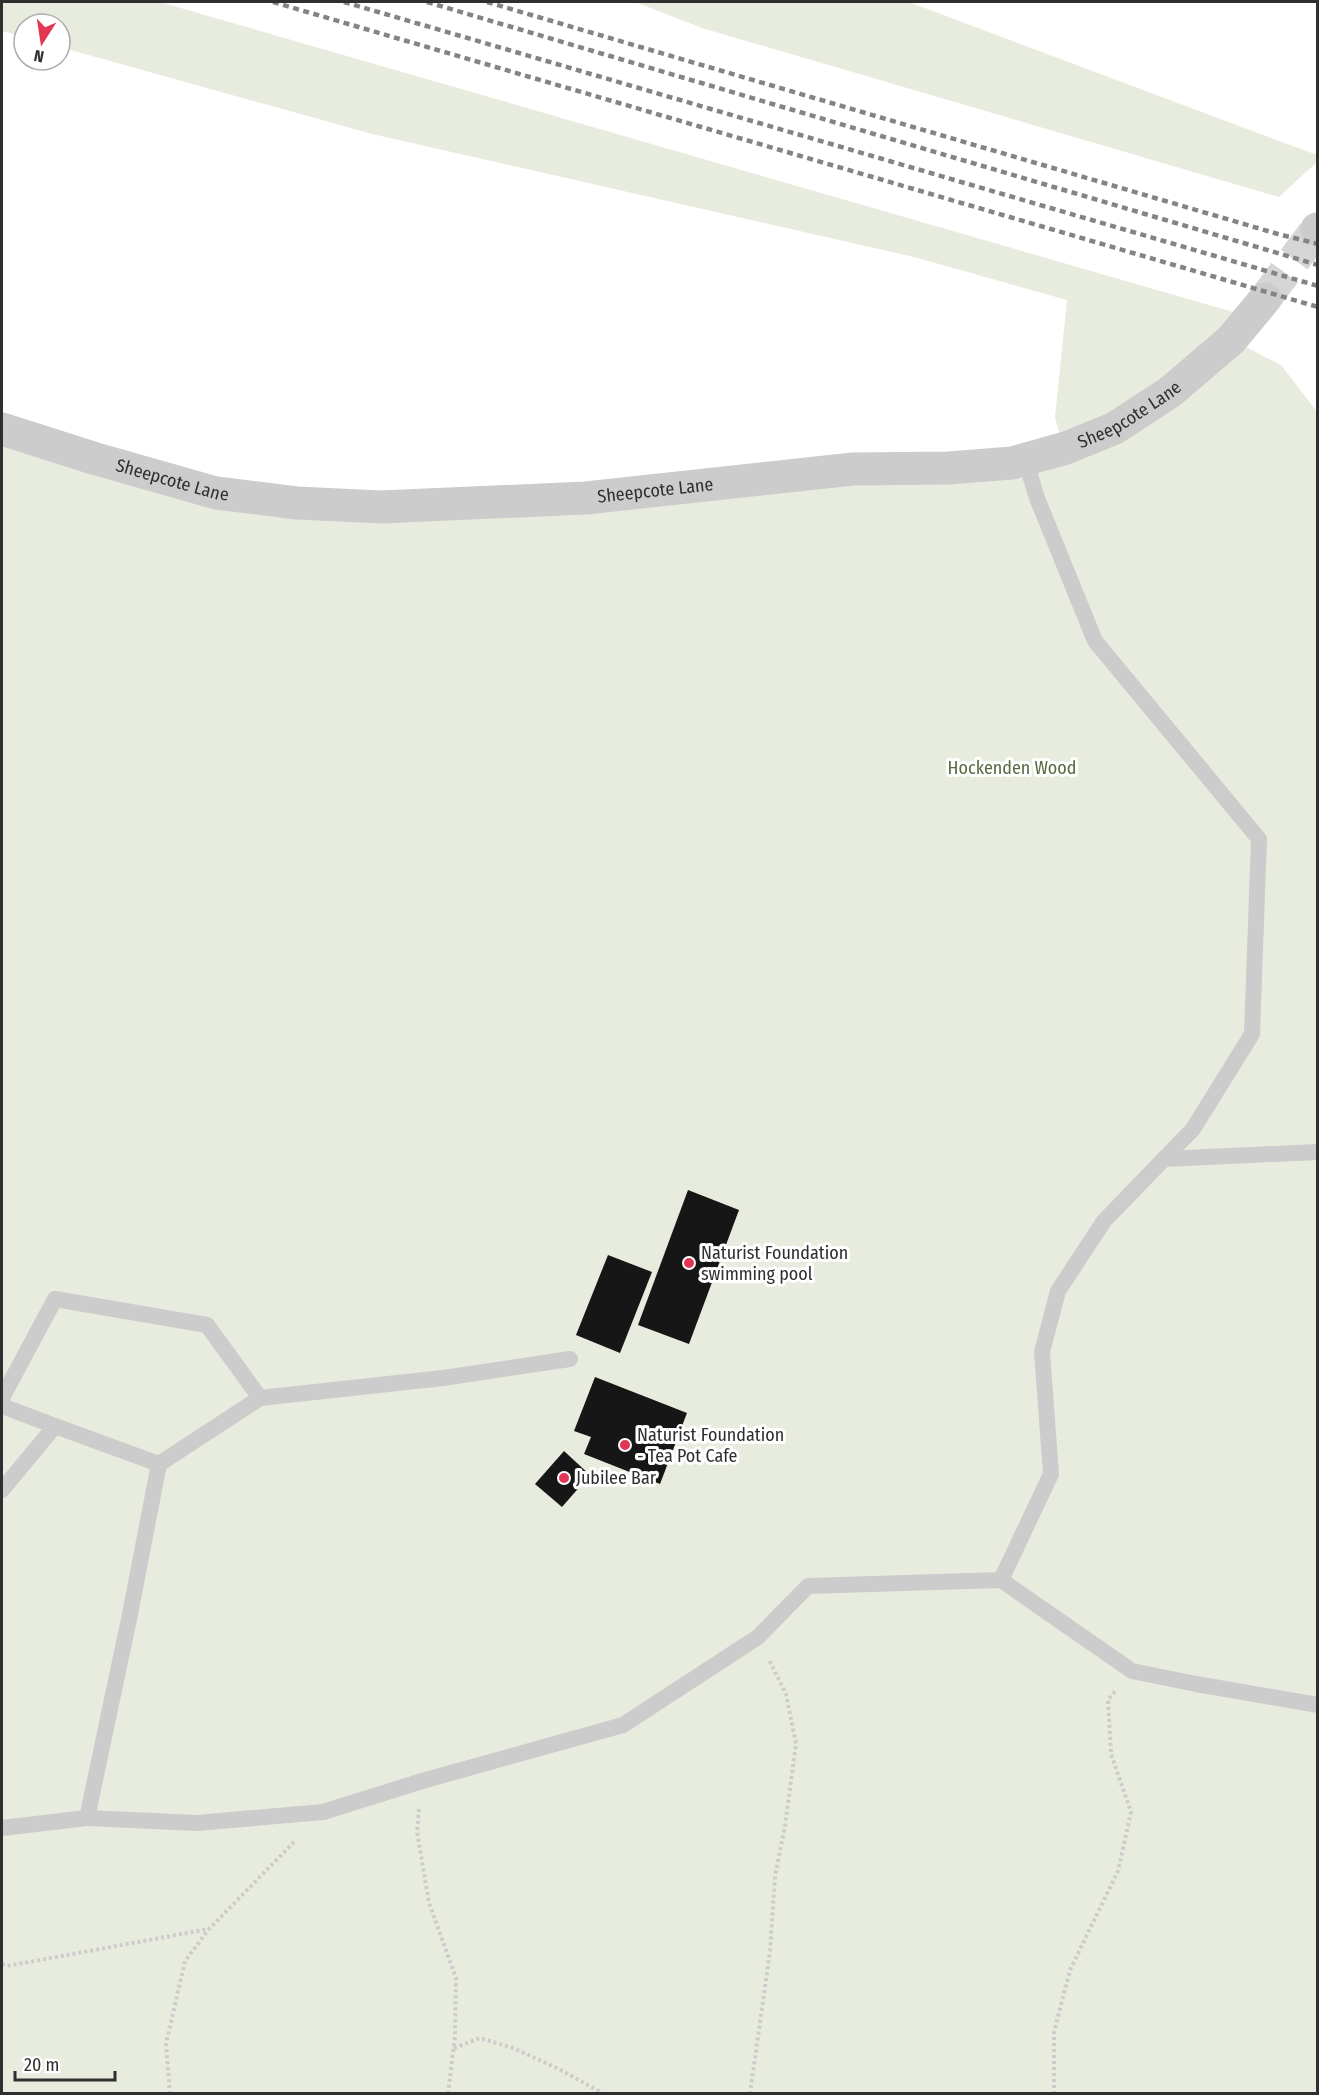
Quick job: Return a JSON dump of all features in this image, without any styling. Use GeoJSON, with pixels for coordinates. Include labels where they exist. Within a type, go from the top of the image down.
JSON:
{"type":"FeatureCollection","features":[{"type":"Feature","properties":{"kind":"street","name":"Sheepcote Lane"},"geometry":{"type":"LineString","coordinates":[[2,429],[216,493],[297,503],[381,507],[586,498],[854,469],[949,468],[1012,463],[1066,448],[1115,428],[1170,392],[1231,340],[1265,299]]}},
{"type":"Feature","properties":{"kind":"lane"},"geometry":{"type":"LineString","coordinates":[[1001,1580],[1050,1474],[1042,1352],[1058,1291],[1104,1221],[1192,1129],[1251,1034],[1259,839],[1095,641],[1037,498],[1025,459]]}},
{"type":"Feature","properties":{"kind":"lane"},"geometry":{"type":"LineString","coordinates":[[1164,1159],[1317,1152]]}},
{"type":"Feature","properties":{"kind":"lane"},"geometry":{"type":"LineString","coordinates":[[2,1398],[55,1299],[207,1325],[260,1398]]}},
{"type":"Feature","properties":{"kind":"lane"},"geometry":{"type":"LineString","coordinates":[[87,1818],[159,1464],[260,1398],[443,1378],[570,1359]]}},
{"type":"Feature","properties":{"kind":"lane"},"geometry":{"type":"LineString","coordinates":[[2,1406],[159,1464]]}},
{"type":"Feature","properties":{"kind":"lane"},"geometry":{"type":"LineString","coordinates":[[2,1490],[55,1426]]}},
{"type":"Feature","properties":{"kind":"lane"},"geometry":{"type":"LineString","coordinates":[[2,1828],[87,1818],[197,1823],[323,1812],[422,1781],[624,1725],[758,1637],[808,1586],[1001,1580],[1132,1671],[1317,1705]]}},
{"type":"Feature","properties":{"kind":"path"},"geometry":{"type":"LineString","coordinates":[[750,2094],[770,1951],[775,1876],[785,1826],[796,1744],[786,1694],[758,1637]]}},
{"type":"Feature","properties":{"kind":"path"},"geometry":{"type":"LineString","coordinates":[[1054,2094],[1054,2032],[1070,1970],[1118,1871],[1131,1812],[1111,1754],[1108,1700],[1132,1671]]}},
{"type":"Feature","properties":{"kind":"path"},"geometry":{"type":"LineString","coordinates":[[422,1781],[417,1832],[429,1903],[456,1978],[454,2048],[448,2094]]}},
{"type":"Feature","properties":{"kind":"path"},"geometry":{"type":"LineString","coordinates":[[170,2094],[166,2044],[185,1961],[210,1929],[323,1812]]}},
{"type":"Feature","properties":{"kind":"path"},"geometry":{"type":"LineString","coordinates":[[2,1964],[7,1966],[210,1929]]}},
{"type":"Feature","properties":{"kind":"path"},"geometry":{"type":"LineString","coordinates":[[454,2048],[480,2038],[502,2044],[559,2069],[604,2094]]}},
{"type":"Feature","properties":{"kind":"green space"},"geometry":{"type":"Polygon","coordinates":[[[2,2],[160,2],[1240,314],[1165,386],[1061,440],[1055,417],[1067,300],[914,257],[372,134],[72,50],[72,12],[12,12],[12,34],[2,31],[2,2]]]}},
{"type":"Feature","properties":{"kind":"green space"},"geometry":{"type":"Polygon","coordinates":[[[635,2],[909,2],[1317,155],[1317,162],[1279,197],[702,28],[635,2]]]}},
{"type":"Feature","properties":{"kind":"green space","name":"Hockenden Wood"},"geometry":{"type":"Polygon","coordinates":[[[1244,346],[1281,365],[1318,413],[1317,2093],[2,2093],[2,433],[296,505],[1013,464],[1244,346]]]}},
{"type":"Feature","properties":{"kind":"building"},"geometry":{"type":"Polygon","coordinates":[[[688,1190],[739,1210],[689,1344],[638,1325],[688,1190]]]}},
{"type":"Feature","properties":{"kind":"building"},"geometry":{"type":"Polygon","coordinates":[[[608,1255],[652,1272],[620,1353],[576,1335],[608,1255]]]}},
{"type":"Feature","properties":{"kind":"building"},"geometry":{"type":"Polygon","coordinates":[[[595,1377],[687,1413],[660,1484],[584,1454],[591,1437],[574,1431],[595,1377]]]}},
{"type":"Feature","properties":{"kind":"building"},"geometry":{"type":"Polygon","coordinates":[[[564,1451],[590,1475],[562,1507],[535,1484],[564,1451]]]}},
{"type":"Feature","properties":{"kind":"tunnel"},"geometry":{"type":"LineString","coordinates":[[1265,299],[1317,229]]}},
{"type":"Feature","properties":{"kind":"railway"},"geometry":{"type":"LineString","coordinates":[[273,2],[1318,307]]}},
{"type":"Feature","properties":{"kind":"railway"},"geometry":{"type":"LineString","coordinates":[[344,2],[1318,286]]}},
{"type":"Feature","properties":{"kind":"railway"},"geometry":{"type":"LineString","coordinates":[[427,2],[1318,265]]}},
{"type":"Feature","properties":{"kind":"railway"},"geometry":{"type":"LineString","coordinates":[[487,2],[1318,244]]}},
{"type":"Feature","properties":{"kind":"place","name":"Naturist Foundation swimming pool"},"geometry":{"type":"Point","coordinates":[689,1263]}},
{"type":"Feature","properties":{"kind":"place","name":"Naturist Foundation - Tea Pot Cafe"},"geometry":{"type":"Point","coordinates":[625,1445]}},
{"type":"Feature","properties":{"kind":"place","name":"Jubilee Bar"},"geometry":{"type":"Point","coordinates":[564,1478]}}]}
